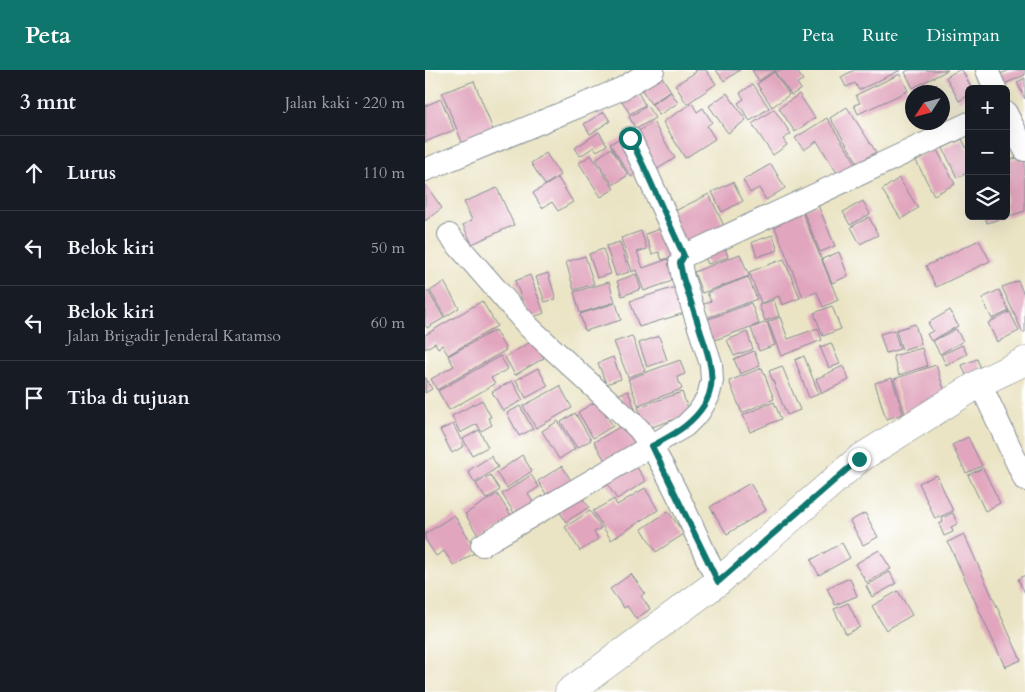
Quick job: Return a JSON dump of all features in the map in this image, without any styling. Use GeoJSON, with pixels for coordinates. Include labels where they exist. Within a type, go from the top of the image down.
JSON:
{"type":"FeatureCollection","features":[{"type":"Feature","properties":{"kind":"main road"},"geometry":{"type":"LineString","coordinates":[[569,692],[718,582],[859,459],[980,383],[1025,361]]}},
{"type":"Feature","properties":{"kind":"street"},"geometry":{"type":"LineString","coordinates":[[425,170],[621,89],[653,70]]}},
{"type":"Feature","properties":{"kind":"street"},"geometry":{"type":"LineString","coordinates":[[987,70],[993,85]]}},
{"type":"Feature","properties":{"kind":"street"},"geometry":{"type":"LineString","coordinates":[[1010,121],[1025,150]]}},
{"type":"Feature","properties":{"kind":"street"},"geometry":{"type":"LineString","coordinates":[[483,545],[685,426],[699,412],[708,397],[712,381],[711,364],[683,278],[680,263],[684,256],[965,125]]}},
{"type":"Feature","properties":{"kind":"street"},"geometry":{"type":"LineString","coordinates":[[630,138],[684,256]]}},
{"type":"Feature","properties":{"kind":"street"},"geometry":{"type":"LineString","coordinates":[[449,235],[529,327],[639,429],[652,446],[718,582]]}},
{"type":"Feature","properties":{"kind":"street"},"geometry":{"type":"LineString","coordinates":[[980,383],[1025,480]]}},
{"type":"Feature","properties":{"kind":"building"},"geometry":{"type":"Polygon","coordinates":[[[695,70],[706,70],[716,84],[687,104],[675,85],[696,72],[695,70]]]}},
{"type":"Feature","properties":{"kind":"building"},"geometry":{"type":"Polygon","coordinates":[[[716,70],[740,70],[724,81],[716,70]]]}},
{"type":"Feature","properties":{"kind":"building"},"geometry":{"type":"Polygon","coordinates":[[[752,70],[776,70],[759,81],[752,70]]]}},
{"type":"Feature","properties":{"kind":"building"},"geometry":{"type":"Polygon","coordinates":[[[778,70],[796,70],[803,80],[797,83],[801,89],[791,95],[775,72],[778,70]]]}},
{"type":"Feature","properties":{"kind":"building"},"geometry":{"type":"Polygon","coordinates":[[[854,70],[901,70],[859,90],[855,83],[846,87],[841,77],[854,70]]]}},
{"type":"Feature","properties":{"kind":"building"},"geometry":{"type":"Polygon","coordinates":[[[909,70],[948,70],[919,85],[912,85],[905,72],[909,70]]]}},
{"type":"Feature","properties":{"kind":"building"},"geometry":{"type":"Polygon","coordinates":[[[962,70],[970,85],[965,85],[965,97],[959,101],[946,77],[962,70]]]}},
{"type":"Feature","properties":{"kind":"building"},"geometry":{"type":"Polygon","coordinates":[[[1010,70],[1025,70],[1025,75],[1004,84],[1000,74],[1010,70]]]}},
{"type":"Feature","properties":{"kind":"building"},"geometry":{"type":"Polygon","coordinates":[[[774,72],[789,95],[772,107],[757,84],[774,72]]]}},
{"type":"Feature","properties":{"kind":"building"},"geometry":{"type":"Polygon","coordinates":[[[900,74],[905,85],[905,92],[858,114],[854,105],[860,103],[856,95],[900,74]]]}},
{"type":"Feature","properties":{"kind":"building"},"geometry":{"type":"Polygon","coordinates":[[[662,77],[671,91],[651,104],[642,90],[662,77]]]}},
{"type":"Feature","properties":{"kind":"building"},"geometry":{"type":"Polygon","coordinates":[[[1025,78],[1025,99],[1017,82],[1025,78]]]}},
{"type":"Feature","properties":{"kind":"building"},"geometry":{"type":"Polygon","coordinates":[[[474,81],[495,135],[464,147],[442,93],[474,81]]]}},
{"type":"Feature","properties":{"kind":"building"},"geometry":{"type":"Polygon","coordinates":[[[753,84],[769,108],[750,121],[738,103],[744,99],[740,93],[753,84]]]}},
{"type":"Feature","properties":{"kind":"building"},"geometry":{"type":"Polygon","coordinates":[[[638,92],[645,105],[630,114],[622,101],[638,92]]]}},
{"type":"Feature","properties":{"kind":"building"},"geometry":{"type":"Polygon","coordinates":[[[671,92],[678,103],[659,115],[652,104],[671,92]]]}},
{"type":"Feature","properties":{"kind":"building"},"geometry":{"type":"Polygon","coordinates":[[[727,93],[746,120],[728,133],[709,106],[727,93]]]}},
{"type":"Feature","properties":{"kind":"building"},"geometry":{"type":"Polygon","coordinates":[[[799,94],[815,118],[795,132],[779,108],[799,94]]]}},
{"type":"Feature","properties":{"kind":"building"},"geometry":{"type":"Polygon","coordinates":[[[441,99],[454,130],[425,142],[425,106],[441,99]]]}},
{"type":"Feature","properties":{"kind":"building"},"geometry":{"type":"Polygon","coordinates":[[[692,103],[697,112],[703,108],[712,122],[707,126],[715,139],[685,158],[663,122],[692,103]]]}},
{"type":"Feature","properties":{"kind":"building"},"geometry":{"type":"Polygon","coordinates":[[[647,106],[655,118],[636,129],[629,117],[647,106]]]}},
{"type":"Feature","properties":{"kind":"building"},"geometry":{"type":"Polygon","coordinates":[[[847,107],[876,152],[858,163],[830,118],[847,107]]]}},
{"type":"Feature","properties":{"kind":"building"},"geometry":{"type":"Polygon","coordinates":[[[774,109],[791,134],[783,139],[787,145],[773,155],[752,124],[774,109]]]}},
{"type":"Feature","properties":{"kind":"building"},"geometry":{"type":"Polygon","coordinates":[[[604,112],[610,121],[590,134],[584,124],[604,112]]]}},
{"type":"Feature","properties":{"kind":"building"},"geometry":{"type":"Polygon","coordinates":[[[827,118],[857,165],[839,176],[817,141],[804,150],[795,138],[827,118]]]}},
{"type":"Feature","properties":{"kind":"building"},"geometry":{"type":"Polygon","coordinates":[[[653,122],[675,158],[656,170],[634,134],[653,122]]]}},
{"type":"Feature","properties":{"kind":"building"},"geometry":{"type":"Polygon","coordinates":[[[599,132],[607,145],[597,151],[594,147],[580,156],[575,148],[599,132]]]}},
{"type":"Feature","properties":{"kind":"building"},"geometry":{"type":"Polygon","coordinates":[[[622,137],[643,169],[631,177],[610,144],[622,137]]]}},
{"type":"Feature","properties":{"kind":"building"},"geometry":{"type":"Polygon","coordinates":[[[962,139],[965,145],[965,174],[957,178],[943,148],[962,139]]]}},
{"type":"Feature","properties":{"kind":"building"},"geometry":{"type":"Polygon","coordinates":[[[611,148],[628,175],[613,185],[596,159],[611,148]]]}},
{"type":"Feature","properties":{"kind":"building"},"geometry":{"type":"Polygon","coordinates":[[[936,148],[955,184],[934,195],[915,159],[936,148]]]}},
{"type":"Feature","properties":{"kind":"building"},"geometry":{"type":"Polygon","coordinates":[[[546,153],[560,175],[545,185],[531,163],[546,153]]]}},
{"type":"Feature","properties":{"kind":"building"},"geometry":{"type":"Polygon","coordinates":[[[591,155],[614,189],[601,197],[579,163],[591,155]]]}},
{"type":"Feature","properties":{"kind":"building"},"geometry":{"type":"Polygon","coordinates":[[[1023,156],[1025,161],[1025,211],[1010,216],[1010,175],[1010,160],[1023,156]]]}},
{"type":"Feature","properties":{"kind":"building"},"geometry":{"type":"Polygon","coordinates":[[[771,164],[785,188],[766,200],[759,188],[750,193],[743,180],[771,164]]]}},
{"type":"Feature","properties":{"kind":"building"},"geometry":{"type":"Polygon","coordinates":[[[558,178],[573,202],[558,211],[552,202],[542,208],[533,193],[558,178]]]}},
{"type":"Feature","properties":{"kind":"building"},"geometry":{"type":"Polygon","coordinates":[[[899,178],[918,208],[901,219],[882,190],[899,178]]]}},
{"type":"Feature","properties":{"kind":"building"},"geometry":{"type":"Polygon","coordinates":[[[733,182],[743,201],[722,212],[712,192],[733,182]]]}},
{"type":"Feature","properties":{"kind":"building"},"geometry":{"type":"Polygon","coordinates":[[[425,184],[442,208],[425,221],[425,184]]]}},
{"type":"Feature","properties":{"kind":"building"},"geometry":{"type":"Polygon","coordinates":[[[497,188],[514,225],[472,244],[463,225],[472,220],[464,202],[497,188]]]}},
{"type":"Feature","properties":{"kind":"building"},"geometry":{"type":"Polygon","coordinates":[[[709,194],[725,228],[687,246],[671,213],[709,194]]]}},
{"type":"Feature","properties":{"kind":"building"},"geometry":{"type":"Polygon","coordinates":[[[863,201],[870,214],[850,225],[843,212],[863,201]]]}},
{"type":"Feature","properties":{"kind":"building"},"geometry":{"type":"Polygon","coordinates":[[[818,205],[835,246],[820,252],[803,211],[818,205]]]}},
{"type":"Feature","properties":{"kind":"building"},"geometry":{"type":"Polygon","coordinates":[[[801,209],[838,300],[823,307],[817,292],[803,297],[772,220],[801,209]]]}},
{"type":"Feature","properties":{"kind":"building"},"geometry":{"type":"Polygon","coordinates":[[[869,217],[878,235],[860,244],[851,227],[869,217]]]}},
{"type":"Feature","properties":{"kind":"building"},"geometry":{"type":"Polygon","coordinates":[[[669,226],[675,256],[662,260],[659,252],[652,254],[645,234],[669,226]]]}},
{"type":"Feature","properties":{"kind":"building"},"geometry":{"type":"Polygon","coordinates":[[[641,231],[647,249],[637,252],[643,268],[668,259],[675,280],[644,291],[636,270],[632,272],[621,238],[641,231]]]}},
{"type":"Feature","properties":{"kind":"building"},"geometry":{"type":"Polygon","coordinates":[[[773,235],[778,250],[757,257],[752,242],[773,235]]]}},
{"type":"Feature","properties":{"kind":"building"},"geometry":{"type":"Polygon","coordinates":[[[979,240],[990,261],[936,287],[926,266],[979,240]]]}},
{"type":"Feature","properties":{"kind":"building"},"geometry":{"type":"Polygon","coordinates":[[[620,242],[629,272],[616,276],[606,246],[620,242]]]}},
{"type":"Feature","properties":{"kind":"building"},"geometry":{"type":"Polygon","coordinates":[[[724,245],[728,257],[708,264],[703,253],[724,245]]]}},
{"type":"Feature","properties":{"kind":"building"},"geometry":{"type":"Polygon","coordinates":[[[603,249],[611,274],[597,278],[589,254],[603,249]]]}},
{"type":"Feature","properties":{"kind":"building"},"geometry":{"type":"Polygon","coordinates":[[[839,252],[848,276],[832,283],[822,259],[839,252]]]}},
{"type":"Feature","properties":{"kind":"building"},"geometry":{"type":"Polygon","coordinates":[[[740,254],[749,276],[702,293],[694,272],[740,254]]]}},
{"type":"Feature","properties":{"kind":"building"},"geometry":{"type":"Polygon","coordinates":[[[585,256],[594,284],[574,290],[566,262],[585,256]]]}},
{"type":"Feature","properties":{"kind":"building"},"geometry":{"type":"Polygon","coordinates":[[[784,259],[800,298],[782,305],[779,296],[761,303],[749,272],[784,259]]]}},
{"type":"Feature","properties":{"kind":"building"},"geometry":{"type":"Polygon","coordinates":[[[548,273],[556,299],[545,302],[536,277],[548,273]]]}},
{"type":"Feature","properties":{"kind":"building"},"geometry":{"type":"Polygon","coordinates":[[[636,274],[641,289],[622,296],[617,281],[636,274]]]}},
{"type":"Feature","properties":{"kind":"building"},"geometry":{"type":"Polygon","coordinates":[[[530,275],[544,313],[529,319],[515,281],[530,275]]]}},
{"type":"Feature","properties":{"kind":"building"},"geometry":{"type":"Polygon","coordinates":[[[748,277],[757,299],[707,318],[702,305],[711,301],[707,293],[748,277]]]}},
{"type":"Feature","properties":{"kind":"building"},"geometry":{"type":"Polygon","coordinates":[[[1018,281],[1025,297],[1025,332],[1023,333],[1002,287],[1018,281]]]}},
{"type":"Feature","properties":{"kind":"building"},"geometry":{"type":"Polygon","coordinates":[[[444,282],[459,308],[445,317],[430,291],[444,282]]]}},
{"type":"Feature","properties":{"kind":"building"},"geometry":{"type":"Polygon","coordinates":[[[609,282],[615,302],[580,313],[574,292],[609,282]]]}},
{"type":"Feature","properties":{"kind":"building"},"geometry":{"type":"Polygon","coordinates":[[[679,286],[688,312],[639,327],[630,301],[679,286]]]}},
{"type":"Feature","properties":{"kind":"building"},"geometry":{"type":"Polygon","coordinates":[[[999,290],[1009,311],[992,319],[982,298],[999,290]]]}},
{"type":"Feature","properties":{"kind":"building"},"geometry":{"type":"Polygon","coordinates":[[[428,291],[444,318],[427,328],[425,325],[425,293],[428,291]]]}},
{"type":"Feature","properties":{"kind":"building"},"geometry":{"type":"Polygon","coordinates":[[[774,300],[779,316],[765,321],[759,305],[774,300]]]}},
{"type":"Feature","properties":{"kind":"building"},"geometry":{"type":"Polygon","coordinates":[[[482,301],[497,326],[448,355],[442,345],[438,348],[435,343],[425,349],[425,335],[482,301]]]}},
{"type":"Feature","properties":{"kind":"building"},"geometry":{"type":"Polygon","coordinates":[[[616,303],[621,320],[585,331],[580,314],[616,303]]]}},
{"type":"Feature","properties":{"kind":"building"},"geometry":{"type":"Polygon","coordinates":[[[751,303],[759,324],[712,341],[704,321],[751,303]]]}},
{"type":"Feature","properties":{"kind":"building"},"geometry":{"type":"Polygon","coordinates":[[[832,306],[841,329],[823,336],[814,313],[832,306]]]}},
{"type":"Feature","properties":{"kind":"building"},"geometry":{"type":"Polygon","coordinates":[[[950,310],[958,326],[931,341],[927,334],[933,331],[928,323],[950,310]]]}},
{"type":"Feature","properties":{"kind":"building"},"geometry":{"type":"Polygon","coordinates":[[[1010,312],[1019,331],[997,342],[988,323],[1010,312]]]}},
{"type":"Feature","properties":{"kind":"building"},"geometry":{"type":"Polygon","coordinates":[[[780,317],[788,339],[818,328],[822,340],[781,356],[768,322],[780,317]]]}},
{"type":"Feature","properties":{"kind":"building"},"geometry":{"type":"Polygon","coordinates":[[[767,322],[775,345],[759,351],[751,328],[767,322]]]}},
{"type":"Feature","properties":{"kind":"building"},"geometry":{"type":"Polygon","coordinates":[[[915,324],[921,344],[902,350],[896,330],[915,324]]]}},
{"type":"Feature","properties":{"kind":"building"},"geometry":{"type":"Polygon","coordinates":[[[956,329],[963,341],[940,354],[933,341],[956,329]]]}},
{"type":"Feature","properties":{"kind":"building"},"geometry":{"type":"Polygon","coordinates":[[[495,330],[506,350],[437,390],[431,379],[454,366],[448,356],[495,330]]]}},
{"type":"Feature","properties":{"kind":"building"},"geometry":{"type":"Polygon","coordinates":[[[894,330],[900,349],[886,353],[880,334],[894,330]]]}},
{"type":"Feature","properties":{"kind":"building"},"geometry":{"type":"Polygon","coordinates":[[[747,332],[753,349],[734,356],[727,340],[747,332]]]}},
{"type":"Feature","properties":{"kind":"building"},"geometry":{"type":"Polygon","coordinates":[[[632,336],[645,371],[628,377],[614,342],[632,336]]]}},
{"type":"Feature","properties":{"kind":"building"},"geometry":{"type":"Polygon","coordinates":[[[659,336],[667,360],[647,367],[639,343],[659,336]]]}},
{"type":"Feature","properties":{"kind":"building"},"geometry":{"type":"Polygon","coordinates":[[[534,340],[544,358],[515,375],[505,357],[534,340]]]}},
{"type":"Feature","properties":{"kind":"building"},"geometry":{"type":"Polygon","coordinates":[[[831,343],[840,364],[829,368],[820,347],[831,343]]]}},
{"type":"Feature","properties":{"kind":"building"},"geometry":{"type":"Polygon","coordinates":[[[962,345],[967,354],[946,365],[941,355],[962,345]]]}},
{"type":"Feature","properties":{"kind":"building"},"geometry":{"type":"Polygon","coordinates":[[[922,348],[927,366],[899,375],[893,356],[922,348]]]}},
{"type":"Feature","properties":{"kind":"building"},"geometry":{"type":"Polygon","coordinates":[[[754,351],[760,366],[740,374],[734,359],[754,351]]]}},
{"type":"Feature","properties":{"kind":"building"},"geometry":{"type":"Polygon","coordinates":[[[500,356],[508,369],[491,378],[495,384],[449,410],[438,391],[500,356]]]}},
{"type":"Feature","properties":{"kind":"building"},"geometry":{"type":"Polygon","coordinates":[[[804,356],[819,394],[809,398],[795,360],[804,356]]]}},
{"type":"Feature","properties":{"kind":"building"},"geometry":{"type":"Polygon","coordinates":[[[613,357],[621,379],[606,384],[598,363],[613,357]]]}},
{"type":"Feature","properties":{"kind":"building"},"geometry":{"type":"Polygon","coordinates":[[[977,359],[984,377],[969,383],[962,365],[977,359]]]}},
{"type":"Feature","properties":{"kind":"building"},"geometry":{"type":"Polygon","coordinates":[[[680,360],[685,374],[677,377],[682,389],[638,405],[628,379],[680,360]]]}},
{"type":"Feature","properties":{"kind":"building"},"geometry":{"type":"Polygon","coordinates":[[[936,365],[947,398],[908,423],[894,379],[936,365]]]}},
{"type":"Feature","properties":{"kind":"building"},"geometry":{"type":"Polygon","coordinates":[[[782,366],[800,410],[787,415],[769,371],[782,366]]]}},
{"type":"Feature","properties":{"kind":"building"},"geometry":{"type":"Polygon","coordinates":[[[843,366],[849,380],[822,393],[816,379],[843,366]]]}},
{"type":"Feature","properties":{"kind":"building"},"geometry":{"type":"Polygon","coordinates":[[[538,368],[548,386],[526,398],[516,380],[538,368]]]}},
{"type":"Feature","properties":{"kind":"building"},"geometry":{"type":"Polygon","coordinates":[[[762,368],[774,399],[742,413],[729,381],[762,368]]]}},
{"type":"Feature","properties":{"kind":"building"},"geometry":{"type":"Polygon","coordinates":[[[425,377],[432,389],[425,393],[425,377]]]}},
{"type":"Feature","properties":{"kind":"building"},"geometry":{"type":"Polygon","coordinates":[[[892,378],[903,414],[886,419],[875,383],[892,378]]]}},
{"type":"Feature","properties":{"kind":"building"},"geometry":{"type":"Polygon","coordinates":[[[512,381],[523,400],[503,411],[492,392],[512,381]]]}},
{"type":"Feature","properties":{"kind":"building"},"geometry":{"type":"Polygon","coordinates":[[[560,386],[572,408],[536,428],[523,406],[560,386]]]}},
{"type":"Feature","properties":{"kind":"building"},"geometry":{"type":"Polygon","coordinates":[[[628,391],[636,412],[628,416],[619,394],[628,391]]]}},
{"type":"Feature","properties":{"kind":"building"},"geometry":{"type":"Polygon","coordinates":[[[682,392],[690,414],[646,429],[638,407],[682,392]]]}},
{"type":"Feature","properties":{"kind":"building"},"geometry":{"type":"Polygon","coordinates":[[[482,400],[491,417],[488,418],[492,425],[481,431],[477,424],[460,433],[452,416],[482,400]]]}},
{"type":"Feature","properties":{"kind":"building"},"geometry":{"type":"Polygon","coordinates":[[[597,401],[613,426],[593,438],[578,412],[597,401]]]}},
{"type":"Feature","properties":{"kind":"building"},"geometry":{"type":"Polygon","coordinates":[[[774,402],[781,419],[750,432],[743,415],[774,402]]]}},
{"type":"Feature","properties":{"kind":"building"},"geometry":{"type":"Polygon","coordinates":[[[520,406],[533,429],[519,436],[507,413],[520,406]]]}},
{"type":"Feature","properties":{"kind":"building"},"geometry":{"type":"Polygon","coordinates":[[[575,413],[591,440],[577,448],[561,422],[575,413]]]}},
{"type":"Feature","properties":{"kind":"building"},"geometry":{"type":"Polygon","coordinates":[[[558,421],[575,449],[559,459],[542,431],[558,421]]]}},
{"type":"Feature","properties":{"kind":"building"},"geometry":{"type":"Polygon","coordinates":[[[453,424],[464,446],[452,453],[440,430],[453,424]]]}},
{"type":"Feature","properties":{"kind":"building"},"geometry":{"type":"Polygon","coordinates":[[[623,425],[641,444],[607,464],[594,442],[623,425]]]}},
{"type":"Feature","properties":{"kind":"building"},"geometry":{"type":"Polygon","coordinates":[[[479,430],[488,447],[472,455],[463,439],[479,430]]]}},
{"type":"Feature","properties":{"kind":"building"},"geometry":{"type":"Polygon","coordinates":[[[968,437],[982,466],[966,473],[952,445],[968,437]]]}},
{"type":"Feature","properties":{"kind":"building"},"geometry":{"type":"Polygon","coordinates":[[[522,455],[532,471],[507,488],[496,473],[522,455]]]}},
{"type":"Feature","properties":{"kind":"building"},"geometry":{"type":"Polygon","coordinates":[[[491,456],[498,467],[475,483],[468,471],[491,456]]]}},
{"type":"Feature","properties":{"kind":"building"},"geometry":{"type":"Polygon","coordinates":[[[632,460],[646,481],[617,499],[605,481],[632,460]]]}},
{"type":"Feature","properties":{"kind":"building"},"geometry":{"type":"Polygon","coordinates":[[[562,466],[575,487],[551,502],[538,481],[562,466]]]}},
{"type":"Feature","properties":{"kind":"building"},"geometry":{"type":"Polygon","coordinates":[[[983,468],[1000,503],[985,511],[968,475],[983,468]]]}},
{"type":"Feature","properties":{"kind":"building"},"geometry":{"type":"Polygon","coordinates":[[[490,475],[500,490],[486,499],[476,484],[490,475]]]}},
{"type":"Feature","properties":{"kind":"building"},"geometry":{"type":"Polygon","coordinates":[[[531,475],[539,487],[528,494],[538,510],[520,522],[502,494],[531,475]]]}},
{"type":"Feature","properties":{"kind":"building"},"geometry":{"type":"Polygon","coordinates":[[[937,475],[953,511],[935,519],[919,483],[937,475]]]}},
{"type":"Feature","properties":{"kind":"building"},"geometry":{"type":"Polygon","coordinates":[[[750,483],[766,510],[727,534],[710,507],[750,483]]]}},
{"type":"Feature","properties":{"kind":"building"},"geometry":{"type":"Polygon","coordinates":[[[645,488],[658,510],[611,540],[593,511],[614,499],[617,505],[645,488]]]}},
{"type":"Feature","properties":{"kind":"building"},"geometry":{"type":"Polygon","coordinates":[[[497,494],[514,520],[481,540],[465,514],[497,494]]]}},
{"type":"Feature","properties":{"kind":"building"},"geometry":{"type":"Polygon","coordinates":[[[580,495],[589,507],[566,522],[558,509],[580,495]]]}},
{"type":"Feature","properties":{"kind":"building"},"geometry":{"type":"Polygon","coordinates":[[[590,511],[601,528],[594,532],[598,539],[580,551],[565,527],[590,511]]]}},
{"type":"Feature","properties":{"kind":"building"},"geometry":{"type":"Polygon","coordinates":[[[668,511],[684,534],[656,552],[642,529],[668,511]]]}},
{"type":"Feature","properties":{"kind":"building"},"geometry":{"type":"Polygon","coordinates":[[[865,513],[878,537],[863,545],[850,521],[865,513]]]}},
{"type":"Feature","properties":{"kind":"building"},"geometry":{"type":"Polygon","coordinates":[[[953,513],[957,524],[951,527],[953,532],[944,536],[939,524],[943,522],[942,518],[953,513]]]}},
{"type":"Feature","properties":{"kind":"building"},"geometry":{"type":"Polygon","coordinates":[[[454,515],[477,551],[454,566],[444,551],[436,556],[425,539],[425,534],[454,515]]]}},
{"type":"Feature","properties":{"kind":"building"},"geometry":{"type":"Polygon","coordinates":[[[964,534],[1021,660],[1005,667],[948,542],[964,534]]]}},
{"type":"Feature","properties":{"kind":"building"},"geometry":{"type":"Polygon","coordinates":[[[842,543],[850,558],[819,575],[811,560],[842,543]]]}},
{"type":"Feature","properties":{"kind":"building"},"geometry":{"type":"Polygon","coordinates":[[[879,550],[891,569],[867,583],[855,564],[879,550]]]}},
{"type":"Feature","properties":{"kind":"building"},"geometry":{"type":"Polygon","coordinates":[[[890,572],[896,584],[872,597],[866,586],[890,572]]]}},
{"type":"Feature","properties":{"kind":"building"},"geometry":{"type":"Polygon","coordinates":[[[631,574],[645,593],[641,596],[650,609],[636,619],[627,606],[624,608],[610,589],[631,574]]]}},
{"type":"Feature","properties":{"kind":"building"},"geometry":{"type":"Polygon","coordinates":[[[1025,575],[1025,593],[1018,579],[1025,575]]]}},
{"type":"Feature","properties":{"kind":"building"},"geometry":{"type":"Polygon","coordinates":[[[850,578],[857,596],[835,605],[827,588],[850,578]]]}},
{"type":"Feature","properties":{"kind":"building"},"geometry":{"type":"Polygon","coordinates":[[[898,591],[912,615],[886,630],[872,606],[898,591]]]}},
{"type":"Feature","properties":{"kind":"building"},"geometry":{"type":"Polygon","coordinates":[[[848,603],[860,627],[846,634],[834,609],[848,603]]]}},
{"type":"Feature","properties":{"kind":"route"},"geometry":{"type":"LineString","coordinates":[[630,138],[684,256],[680,263],[683,278],[711,364],[712,381],[708,397],[699,412],[685,426],[652,446],[718,582],[859,459]]}}]}
